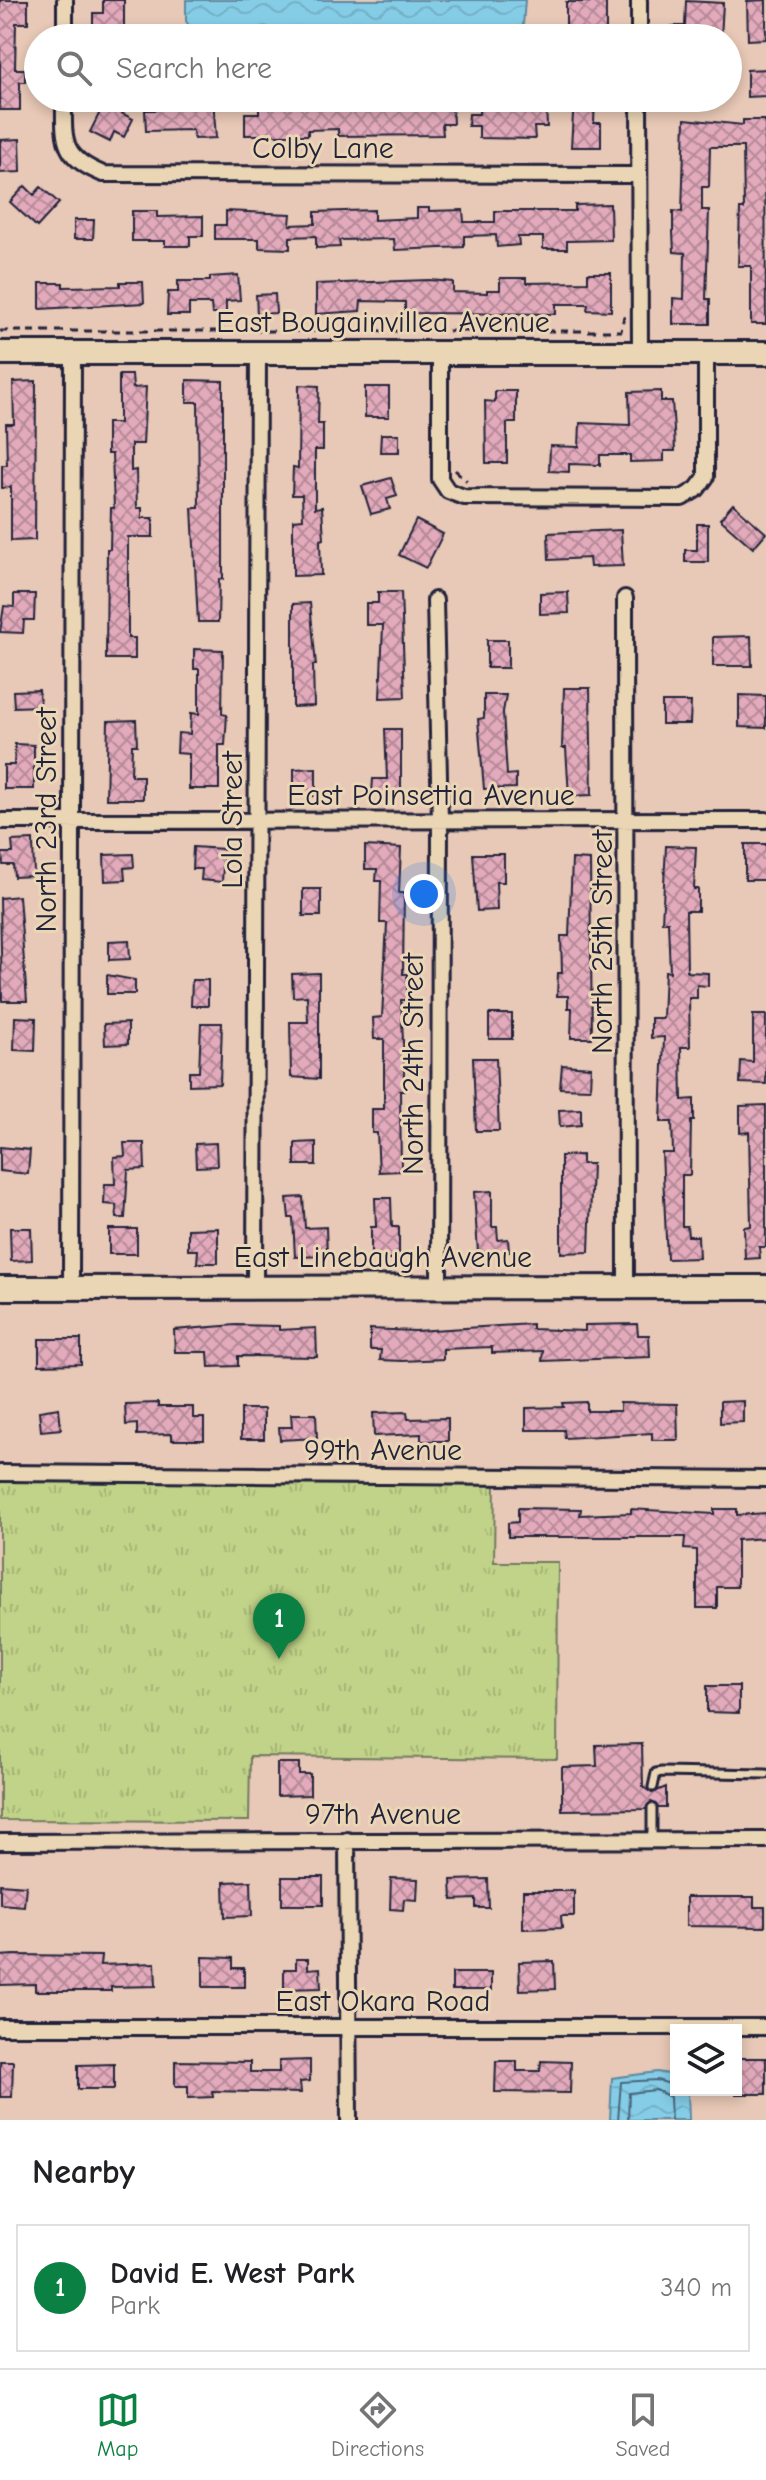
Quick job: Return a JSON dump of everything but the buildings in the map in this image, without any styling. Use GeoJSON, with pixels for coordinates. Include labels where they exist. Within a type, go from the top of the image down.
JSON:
{"type":"FeatureCollection","features":[{"type":"Feature","properties":{"kind":"street"},"geometry":{"type":"LineString","coordinates":[[65,0],[65,24]]}},
{"type":"Feature","properties":{"kind":"street"},"geometry":{"type":"LineString","coordinates":[[639,0],[639,24]]}},
{"type":"Feature","properties":{"kind":"street","name":"Colby Lane"},"geometry":{"type":"LineString","coordinates":[[64,112],[64,136],[70,155],[83,166],[103,174],[639,175]]}},
{"type":"Feature","properties":{"kind":"street"},"geometry":{"type":"LineString","coordinates":[[639,112],[640,352]]}},
{"type":"Feature","properties":{"kind":"street","name":"Lola Street"},"geometry":{"type":"LineString","coordinates":[[255,1287],[258,352]]}},
{"type":"Feature","properties":{"kind":"street"},"geometry":{"type":"LineString","coordinates":[[440,352],[440,479],[448,491],[464,497],[682,498],[697,489],[706,477],[706,353]]}},
{"type":"Feature","properties":{"kind":"street","name":"East Bougainvillea Avenue"},"geometry":{"type":"LineString","coordinates":[[0,353],[766,353]]}},
{"type":"Feature","properties":{"kind":"street","name":"North 23rd Street"},"geometry":{"type":"LineString","coordinates":[[71,1288],[73,353]]}},
{"type":"Feature","properties":{"kind":"street","name":"North 25th Street"},"geometry":{"type":"LineString","coordinates":[[625,598],[628,821],[626,1287]]}},
{"type":"Feature","properties":{"kind":"street","name":"North 24th Street"},"geometry":{"type":"LineString","coordinates":[[435,600],[440,821],[439,1287]]}},
{"type":"Feature","properties":{"kind":"street","name":"East Poinsettia Avenue"},"geometry":{"type":"LineString","coordinates":[[0,821],[766,820]]}},
{"type":"Feature","properties":{"kind":"street","name":"East Linebaugh Avenue"},"geometry":{"type":"LineString","coordinates":[[0,1288],[766,1287]]}},
{"type":"Feature","properties":{"kind":"street","name":"99th Avenue"},"geometry":{"type":"LineString","coordinates":[[0,1473],[766,1479]]}},
{"type":"Feature","properties":{"kind":"street"},"geometry":{"type":"LineString","coordinates":[[347,1840],[349,2120]]}},
{"type":"Feature","properties":{"kind":"street","name":"97th Avenue"},"geometry":{"type":"LineString","coordinates":[[0,1842],[766,1840]]}},
{"type":"Feature","properties":{"kind":"street","name":"East Okara Road"},"geometry":{"type":"LineString","coordinates":[[0,2027],[766,2027]]}},
{"type":"Feature","properties":{"kind":"lane"},"geometry":{"type":"LineString","coordinates":[[653,1787],[656,1773],[766,1774]]}},
{"type":"Feature","properties":{"kind":"lane"},"geometry":{"type":"LineString","coordinates":[[652,1808],[652,1840]]}},
{"type":"Feature","properties":{"kind":"path"},"geometry":{"type":"LineString","coordinates":[[0,331],[621,331],[625,313]]}},
{"type":"Feature","properties":{"kind":"path"},"geometry":{"type":"LineString","coordinates":[[454,469],[469,483]]}},
{"type":"Feature","properties":{"kind":"green space"},"geometry":{"type":"Polygon","coordinates":[[[0,1477],[495,1480],[494,1562],[558,1562],[557,1759],[250,1756],[249,1821],[0,1820],[0,1477]]]}},
{"type":"Feature","properties":{"kind":"water"},"geometry":{"type":"Polygon","coordinates":[[[186,0],[525,0],[523,24],[188,24],[186,0]]]}},
{"type":"Feature","properties":{"kind":"water"},"geometry":{"type":"Polygon","coordinates":[[[657,2072],[669,2074],[670,2096],[688,2096],[689,2120],[610,2120],[612,2078],[657,2072]]]}},
{"type":"Feature","properties":{"kind":"place","name":"David E. West Park"},"geometry":{"type":"Point","coordinates":[279,1659]}}]}
